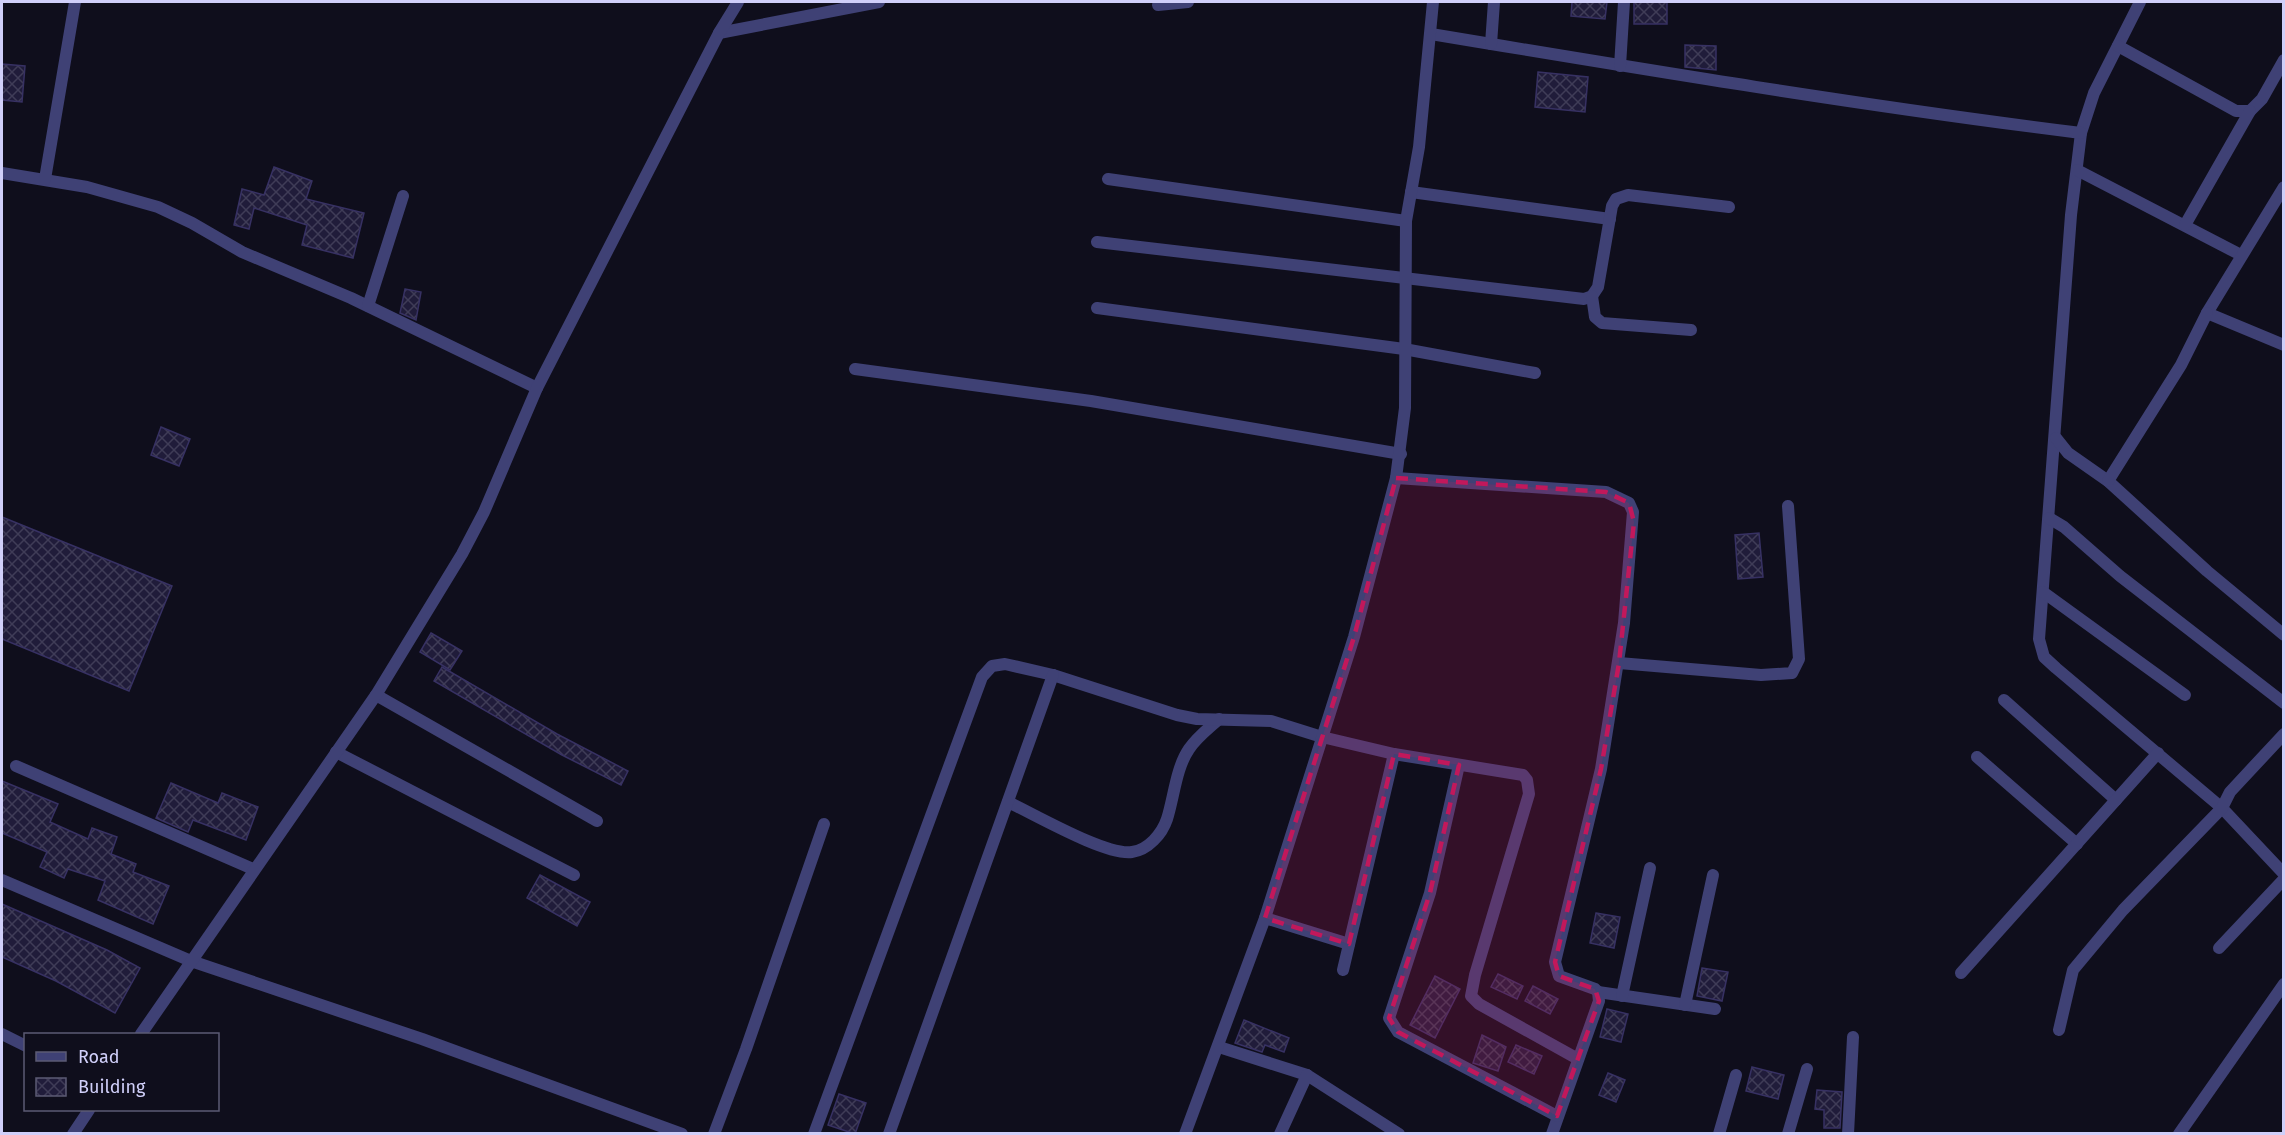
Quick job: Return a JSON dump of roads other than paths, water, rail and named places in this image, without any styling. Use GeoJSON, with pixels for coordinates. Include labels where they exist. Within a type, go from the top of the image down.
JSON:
{"type":"FeatureCollection","features":[{"type":"Feature","properties":{"kind":"street"},"geometry":{"type":"LineString","coordinates":[[45,179],[75,2]]}},
{"type":"Feature","properties":{"kind":"street"},"geometry":{"type":"LineString","coordinates":[[142,1033],[253,869],[376,694],[484,513],[537,388],[719,33],[738,2]]}},
{"type":"Feature","properties":{"kind":"street"},"geometry":{"type":"LineString","coordinates":[[719,33],[879,2]]}},
{"type":"Feature","properties":{"kind":"street"},"geometry":{"type":"LineString","coordinates":[[1158,5],[1188,2]]}},
{"type":"Feature","properties":{"kind":"street"},"geometry":{"type":"LineString","coordinates":[[1185,1134],[1219,1047],[1264,918],[1370,581],[1396,478],[1401,454],[1405,408],[1406,220],[1419,147],[1433,2]]}},
{"type":"Feature","properties":{"kind":"street"},"geometry":{"type":"LineString","coordinates":[[1491,44],[1494,2]]}},
{"type":"Feature","properties":{"kind":"street"},"geometry":{"type":"LineString","coordinates":[[1620,66],[1624,2]]}},
{"type":"Feature","properties":{"kind":"street"},"geometry":{"type":"LineString","coordinates":[[2140,2],[2094,93],[2081,133],[2071,215],[2056,438],[2039,639],[2044,657],[2223,808],[2283,877],[2219,948]]}},
{"type":"Feature","properties":{"kind":"street"},"geometry":{"type":"LineString","coordinates":[[1431,34],[1620,66],[1980,121],[2081,133]]}},
{"type":"Feature","properties":{"kind":"street"},"geometry":{"type":"LineString","coordinates":[[2118,46],[2236,111],[2250,111]]}},
{"type":"Feature","properties":{"kind":"street"},"geometry":{"type":"LineString","coordinates":[[2185,225],[2250,111],[2262,99],[2283,60]]}},
{"type":"Feature","properties":{"kind":"street"},"geometry":{"type":"LineString","coordinates":[[2077,170],[2241,255]]}},
{"type":"Feature","properties":{"kind":"street"},"geometry":{"type":"LineString","coordinates":[[2,173],[87,187],[158,207],[192,223],[242,252],[368,306],[537,388]]}},
{"type":"Feature","properties":{"kind":"street"},"geometry":{"type":"LineString","coordinates":[[1108,179],[1406,220]]}},
{"type":"Feature","properties":{"kind":"street"},"geometry":{"type":"LineString","coordinates":[[2108,481],[2181,365],[2207,313],[2283,187]]}},
{"type":"Feature","properties":{"kind":"street"},"geometry":{"type":"LineString","coordinates":[[1411,192],[1610,219]]}},
{"type":"Feature","properties":{"kind":"street"},"geometry":{"type":"LineString","coordinates":[[1691,330],[1602,323],[1595,317],[1592,296],[1598,287],[1610,219],[1616,199],[1628,195],[1729,207]]}},
{"type":"Feature","properties":{"kind":"street"},"geometry":{"type":"LineString","coordinates":[[368,306],[403,196]]}},
{"type":"Feature","properties":{"kind":"street"},"geometry":{"type":"LineString","coordinates":[[1097,242],[1574,299],[1592,296]]}},
{"type":"Feature","properties":{"kind":"street"},"geometry":{"type":"LineString","coordinates":[[1097,308],[1404,349],[1535,373]]}},
{"type":"Feature","properties":{"kind":"street"},"geometry":{"type":"LineString","coordinates":[[2207,313],[2283,345]]}},
{"type":"Feature","properties":{"kind":"street"},"geometry":{"type":"LineString","coordinates":[[855,369],[1091,401],[1401,454]]}},
{"type":"Feature","properties":{"kind":"street"},"geometry":{"type":"LineString","coordinates":[[2056,438],[2068,453],[2108,481],[2207,571],[2283,635]]}},
{"type":"Feature","properties":{"kind":"street"},"geometry":{"type":"LineString","coordinates":[[1396,478],[1606,492],[1629,503],[1635,522],[1619,663],[1601,769],[1555,962],[1559,976],[1598,992],[1714,1009]]}},
{"type":"Feature","properties":{"kind":"street"},"geometry":{"type":"LineString","coordinates":[[1619,663],[1761,675],[1792,673],[1799,659],[1788,506]]}},
{"type":"Feature","properties":{"kind":"street"},"geometry":{"type":"LineString","coordinates":[[2049,518],[2064,526],[2120,576],[2283,703]]}},
{"type":"Feature","properties":{"kind":"street"},"geometry":{"type":"LineString","coordinates":[[2043,592],[2184,695]]}},
{"type":"Feature","properties":{"kind":"street"},"geometry":{"type":"LineString","coordinates":[[814,1134],[982,677],[988,668],[999,664],[1053,675],[1178,715],[1271,721],[1322,737],[1394,754],[1523,775],[1528,787],[1496,912],[1474,975],[1471,996],[1479,1004],[1578,1059]]}},
{"type":"Feature","properties":{"kind":"street"},"geometry":{"type":"LineString","coordinates":[[889,1134],[1053,675]]}},
{"type":"Feature","properties":{"kind":"street"},"geometry":{"type":"LineString","coordinates":[[376,694],[597,821]]}},
{"type":"Feature","properties":{"kind":"street"},"geometry":{"type":"LineString","coordinates":[[2004,700],[2116,800]]}},
{"type":"Feature","properties":{"kind":"street"},"geometry":{"type":"LineString","coordinates":[[1008,802],[1103,847],[1131,853],[1142,849],[1160,834],[1188,750],[1219,719]]}},
{"type":"Feature","properties":{"kind":"street"},"geometry":{"type":"LineString","coordinates":[[2060,1030],[2073,970],[2122,910],[2223,808],[2230,792],[2283,734]]}},
{"type":"Feature","properties":{"kind":"street"},"geometry":{"type":"LineString","coordinates":[[336,752],[574,875]]}},
{"type":"Feature","properties":{"kind":"street"},"geometry":{"type":"LineString","coordinates":[[1961,973],[2158,753]]}},
{"type":"Feature","properties":{"kind":"street"},"geometry":{"type":"LineString","coordinates":[[1342,970],[1394,754]]}},
{"type":"Feature","properties":{"kind":"street"},"geometry":{"type":"LineString","coordinates":[[1977,757],[2077,844]]}},
{"type":"Feature","properties":{"kind":"street"},"geometry":{"type":"LineString","coordinates":[[1459,765],[1430,893],[1389,1018],[1398,1032],[1557,1116]]}},
{"type":"Feature","properties":{"kind":"street"},"geometry":{"type":"LineString","coordinates":[[16,766],[253,869]]}},
{"type":"Feature","properties":{"kind":"street"},"geometry":{"type":"LineString","coordinates":[[714,1134],[824,824]]}},
{"type":"Feature","properties":{"kind":"street"},"geometry":{"type":"LineString","coordinates":[[1622,996],[1650,868]]}},
{"type":"Feature","properties":{"kind":"street"},"geometry":{"type":"LineString","coordinates":[[1685,1005],[1713,874]]}},
{"type":"Feature","properties":{"kind":"street"},"geometry":{"type":"LineString","coordinates":[[2,880],[191,961],[422,1039],[682,1134]]}},
{"type":"Feature","properties":{"kind":"street"},"geometry":{"type":"LineString","coordinates":[[1264,918],[1349,944]]}},
{"type":"Feature","properties":{"kind":"street"},"geometry":{"type":"LineString","coordinates":[[2179,1134],[2283,984]]}},
{"type":"Feature","properties":{"kind":"street"},"geometry":{"type":"LineString","coordinates":[[1552,1134],[1597,1007],[1598,992]]}},
{"type":"Feature","properties":{"kind":"street"},"geometry":{"type":"LineString","coordinates":[[2,1034],[24,1045]]}},
{"type":"Feature","properties":{"kind":"street"},"geometry":{"type":"LineString","coordinates":[[1848,1134],[1853,1037]]}},
{"type":"Feature","properties":{"kind":"street"},"geometry":{"type":"LineString","coordinates":[[1219,1047],[1307,1075],[1400,1134]]}},
{"type":"Feature","properties":{"kind":"street"},"geometry":{"type":"LineString","coordinates":[[1788,1134],[1807,1069]]}},
{"type":"Feature","properties":{"kind":"street"},"geometry":{"type":"LineString","coordinates":[[1280,1134],[1307,1075]]}},
{"type":"Feature","properties":{"kind":"street"},"geometry":{"type":"LineString","coordinates":[[1719,1134],[1736,1075]]}},
{"type":"Feature","properties":{"kind":"street"},"geometry":{"type":"LineString","coordinates":[[73,1134],[88,1111]]}}]}
